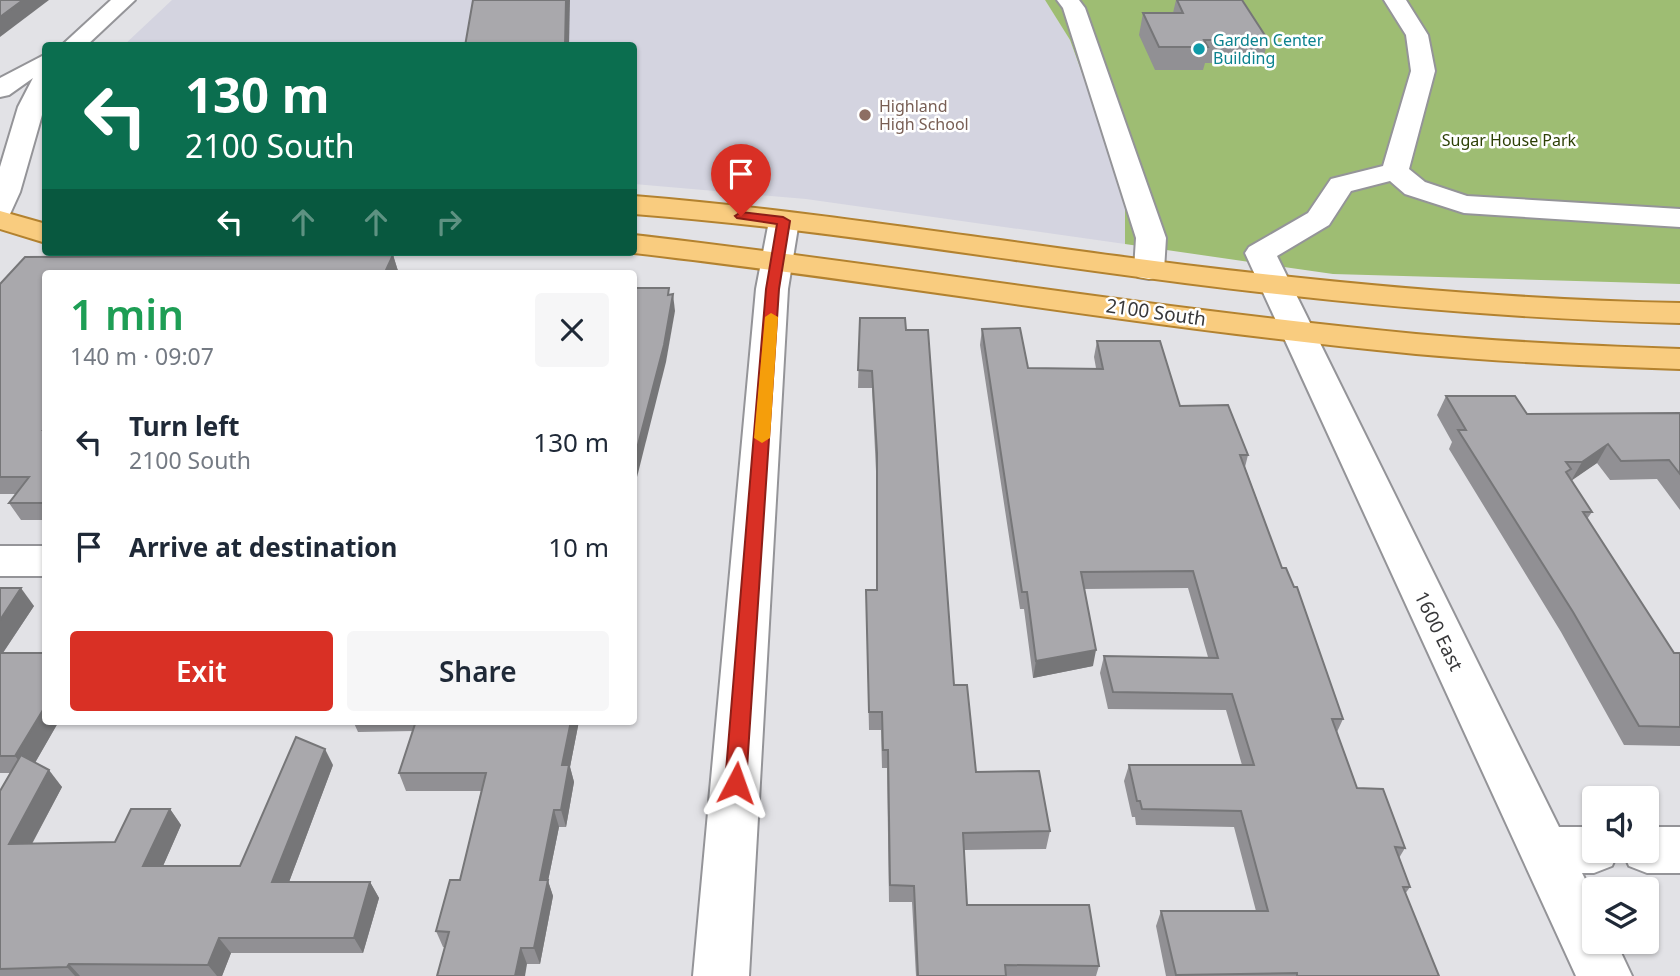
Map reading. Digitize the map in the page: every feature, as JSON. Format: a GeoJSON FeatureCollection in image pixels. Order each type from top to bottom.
{"type":"FeatureCollection","features":[{"type":"Feature","properties":{"kind":"main road"},"geometry":{"type":"LineString","coordinates":[[0,218],[42,205]]}},
{"type":"Feature","properties":{"kind":"main road","name":"2100 South"},"geometry":{"type":"LineString","coordinates":[[637,206],[780,241],[1296,331],[1531,354],[1680,359]]}},
{"type":"Feature","properties":{"kind":"main road"},"geometry":{"type":"LineString","coordinates":[[0,218],[42,233]]}},
{"type":"Feature","properties":{"kind":"main road","name":"2100 South"},"geometry":{"type":"LineString","coordinates":[[637,244],[780,241],[1149,270],[1428,302],[1680,313]]}},
{"type":"Feature","properties":{"kind":"street"},"geometry":{"type":"LineString","coordinates":[[77,42],[124,0]]}},
{"type":"Feature","properties":{"kind":"street"},"geometry":{"type":"LineString","coordinates":[[1068,0],[1074,8],[1152,238],[1149,270]]}},
{"type":"Feature","properties":{"kind":"street"},"geometry":{"type":"LineString","coordinates":[[1395,0],[1417,35],[1423,72],[1395,171],[1415,188],[1464,204],[1680,218]]}},
{"type":"Feature","properties":{"kind":"street"},"geometry":{"type":"LineString","coordinates":[[0,90],[13,79],[42,63]]}},
{"type":"Feature","properties":{"kind":"street"},"geometry":{"type":"LineString","coordinates":[[0,208],[12,182],[31,102],[42,83]]}},
{"type":"Feature","properties":{"kind":"street","name":"1600 East"},"geometry":{"type":"LineString","coordinates":[[1395,171],[1340,185],[1319,219],[1260,253],[1604,976]]}},
{"type":"Feature","properties":{"kind":"street"},"geometry":{"type":"LineString","coordinates":[[721,976],[780,241]]}},
{"type":"Feature","properties":{"kind":"street"},"geometry":{"type":"LineString","coordinates":[[0,561],[42,561]]}},
{"type":"Feature","properties":{"kind":"street"},"geometry":{"type":"LineString","coordinates":[[1544,850],[1582,850]]}},
{"type":"Feature","properties":{"kind":"street"},"geometry":{"type":"LineString","coordinates":[[1659,850],[1680,850]]}},
{"type":"Feature","properties":{"kind":"shaded area","name":"Highland High School"},"geometry":{"type":"Polygon","coordinates":[[[172,0],[1045,0],[1070,40],[1125,191],[1125,244],[806,199],[637,184],[637,42],[127,42],[172,0]]]}},
{"type":"Feature","properties":{"kind":"green space","name":"Sugar House Park"},"geometry":{"type":"Polygon","coordinates":[[[1045,0],[1680,0],[1680,284],[1333,274],[1125,244],[1125,191],[1070,40],[1045,0]]]}},
{"type":"Feature","properties":{"kind":"building"},"geometry":{"type":"Polygon","coordinates":[[[0,0],[23,0],[0,17],[0,0]]]}},
{"type":"Feature","properties":{"kind":"building"},"geometry":{"type":"Polygon","coordinates":[[[473,0],[566,0],[565,42],[466,42],[473,0]]]}},
{"type":"Feature","properties":{"kind":"building"},"geometry":{"type":"Polygon","coordinates":[[[1177,0],[1242,0],[1268,40],[1204,40],[1208,47],[1159,47],[1143,13],[1183,13],[1177,0]]]}},
{"type":"Feature","properties":{"kind":"building"},"geometry":{"type":"Polygon","coordinates":[[[393,256],[386,270],[42,270],[42,503],[9,503],[29,477],[0,477],[0,284],[25,257],[393,256]]]}},
{"type":"Feature","properties":{"kind":"building"},"geometry":{"type":"Polygon","coordinates":[[[637,288],[669,288],[668,295],[673,294],[664,345],[637,448],[637,288]]]}},
{"type":"Feature","properties":{"kind":"building"},"geometry":{"type":"Polygon","coordinates":[[[860,318],[905,318],[906,330],[928,330],[954,685],[967,685],[976,772],[1039,771],[1050,831],[963,833],[967,905],[1089,905],[1099,966],[1005,965],[1006,976],[918,976],[914,886],[890,885],[888,750],[883,750],[882,712],[869,712],[866,590],[877,590],[877,453],[872,371],[858,370],[860,318]]]}},
{"type":"Feature","properties":{"kind":"building"},"geometry":{"type":"Polygon","coordinates":[[[1020,328],[1028,368],[1103,369],[1097,341],[1160,341],[1180,406],[1228,405],[1248,455],[1240,455],[1282,568],[1286,568],[1294,587],[1297,587],[1343,719],[1332,719],[1357,788],[1383,789],[1405,848],[1395,847],[1410,887],[1403,887],[1439,976],[1297,976],[1297,973],[1176,975],[1161,911],[1268,911],[1241,811],[1142,809],[1140,801],[1137,801],[1129,765],[1254,765],[1232,694],[1113,692],[1104,656],[1218,658],[1193,571],[1081,572],[1096,650],[1036,661],[1027,592],[1022,592],[982,329],[1020,328]]]}},
{"type":"Feature","properties":{"kind":"building"},"geometry":{"type":"Polygon","coordinates":[[[1446,396],[1515,396],[1527,414],[1680,413],[1680,474],[1669,460],[1621,461],[1608,444],[1582,462],[1566,462],[1571,469],[1566,472],[1592,512],[1583,512],[1674,653],[1680,653],[1680,727],[1639,726],[1573,612],[1458,430],[1466,430],[1446,396]]]}},
{"type":"Feature","properties":{"kind":"building"},"geometry":{"type":"Polygon","coordinates":[[[0,588],[21,588],[0,620],[0,588]]]}},
{"type":"Feature","properties":{"kind":"building"},"geometry":{"type":"Polygon","coordinates":[[[0,653],[42,653],[42,712],[15,756],[0,756],[0,653]]]}},
{"type":"Feature","properties":{"kind":"building"},"geometry":{"type":"Polygon","coordinates":[[[415,725],[570,725],[562,765],[569,765],[561,810],[554,810],[540,880],[548,880],[534,948],[521,948],[515,976],[437,976],[449,932],[436,931],[450,880],[460,880],[486,773],[399,773],[415,725]]]}},
{"type":"Feature","properties":{"kind":"building"},"geometry":{"type":"Polygon","coordinates":[[[296,737],[325,749],[272,882],[370,882],[354,938],[219,938],[208,965],[69,964],[67,967],[0,969],[0,791],[21,755],[49,770],[9,844],[115,842],[131,809],[170,809],[143,866],[240,866],[296,737]]]}},
{"type":"Feature","properties":{"kind":"slow traffic"},"geometry":{"type":"LineString","coordinates":[[762,438],[771,317]]}},
{"type":"Feature","properties":{"kind":"place","name":"Garden Center Building"},"geometry":{"type":"Point","coordinates":[1199,49]}},
{"type":"Feature","properties":{"kind":"place","name":"Highland High School"},"geometry":{"type":"Point","coordinates":[865,115]}},
{"type":"Feature","properties":{"kind":"route"},"geometry":{"type":"LineString","coordinates":[[736,783],[772,289],[783,221],[741,216]]}}]}
